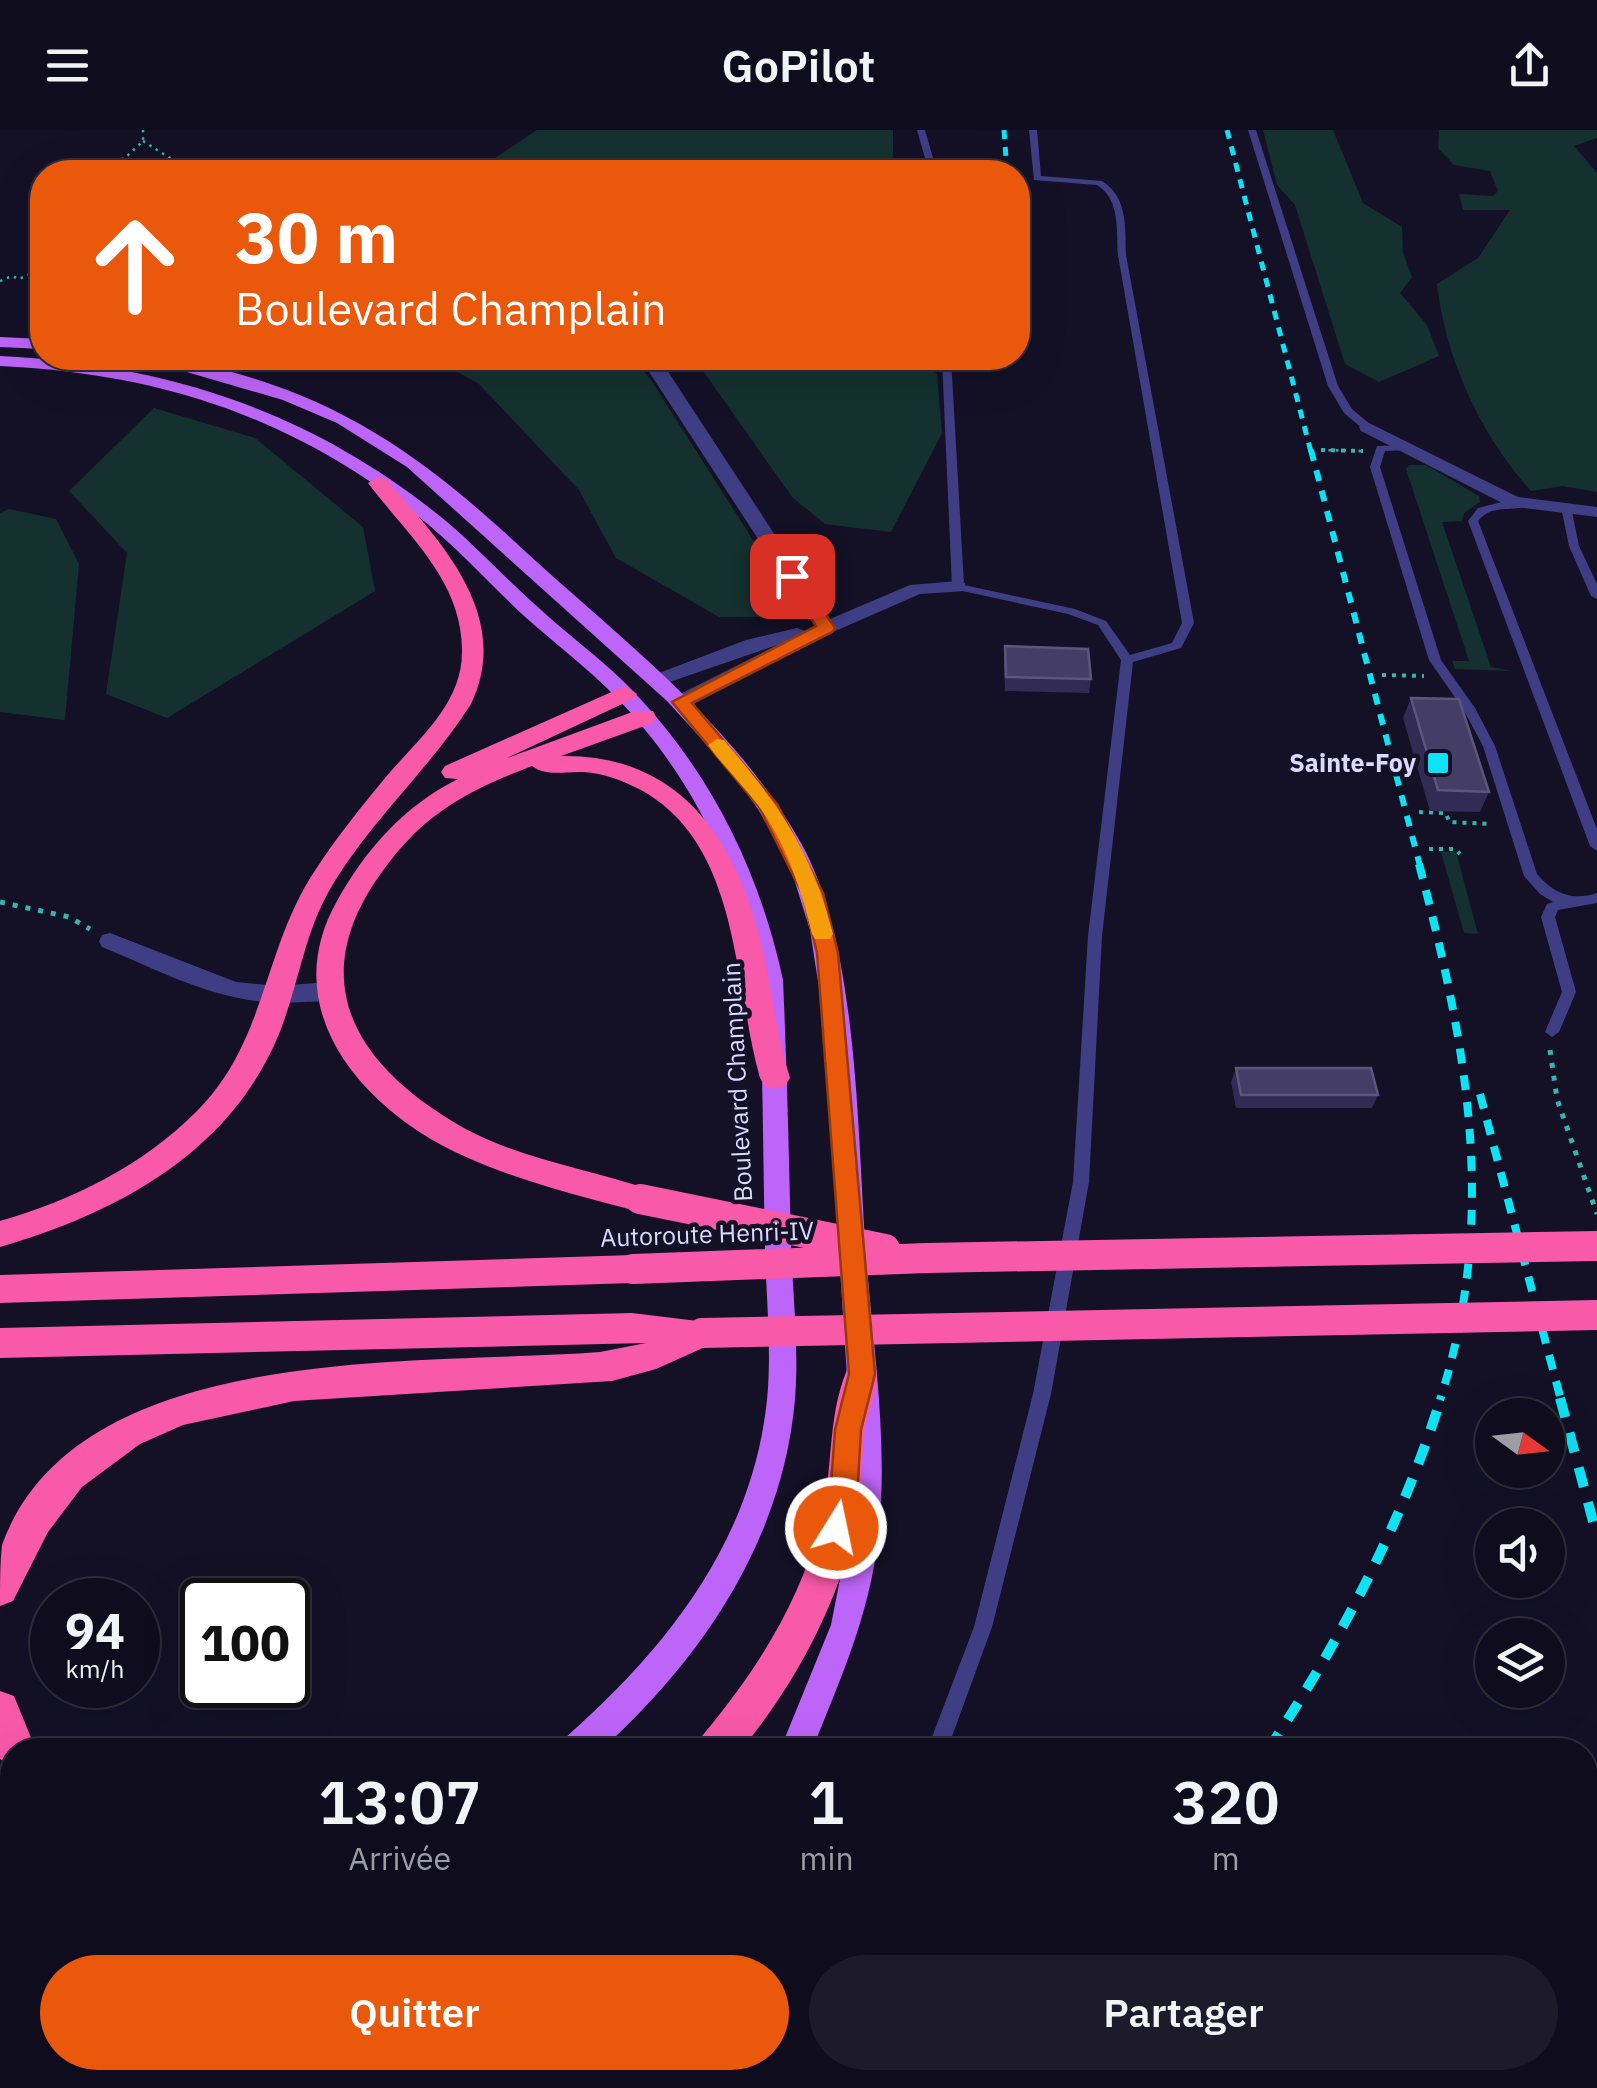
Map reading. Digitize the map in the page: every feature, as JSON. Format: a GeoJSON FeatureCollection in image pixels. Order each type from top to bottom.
{"type":"FeatureCollection","features":[{"type":"Feature","properties":{"kind":"highway"},"geometry":{"type":"LineString","coordinates":[[0,1234],[82,1205],[134,1178],[184,1142],[226,1098],[245,1071],[323,878],[399,778],[438,736],[462,696],[474,653],[471,626],[444,560],[379,484]]}},
{"type":"Feature","properties":{"kind":"highway"},"geometry":{"type":"LineString","coordinates":[[343,852],[372,824],[424,787],[624,694]]}},
{"type":"Feature","properties":{"kind":"highway"},"geometry":{"type":"LineString","coordinates":[[644,718],[462,788],[411,822],[367,874],[337,928],[329,956],[330,1013],[350,1046],[388,1093],[450,1135],[508,1162],[640,1199],[927,1258]]}},
{"type":"Feature","properties":{"kind":"highway"},"geometry":{"type":"LineString","coordinates":[[505,770],[548,763],[599,764],[645,779],[663,790],[689,816],[704,836],[733,893],[748,944],[762,1040],[775,1078]]}},
{"type":"Feature","properties":{"kind":"highway","name":"Autoroute Henri-IV"},"geometry":{"type":"LineString","coordinates":[[0,1289],[927,1258],[1597,1246]]}},
{"type":"Feature","properties":{"kind":"highway"},"geometry":{"type":"LineString","coordinates":[[0,1343],[632,1327],[702,1333],[1597,1315]]}},
{"type":"Feature","properties":{"kind":"highway"},"geometry":{"type":"LineString","coordinates":[[0,1588],[28,1530],[83,1462],[153,1419],[192,1405],[330,1384],[626,1364],[702,1333]]}},
{"type":"Feature","properties":{"kind":"highway"},"geometry":{"type":"LineString","coordinates":[[726,1738],[798,1630],[828,1558],[843,1498],[848,1430],[862,1374]]}},
{"type":"Feature","properties":{"kind":"highway"},"geometry":{"type":"LineString","coordinates":[[0,1710],[11,1738]]}},
{"type":"Feature","properties":{"kind":"main road"},"geometry":{"type":"LineString","coordinates":[[0,342],[30,343]]}},
{"type":"Feature","properties":{"kind":"main road","name":"Boulevard Champlain"},"geometry":{"type":"LineString","coordinates":[[0,361],[30,364]]}},
{"type":"Feature","properties":{"kind":"main road","name":"Boulevard Champlain"},"geometry":{"type":"LineString","coordinates":[[100,370],[223,398],[332,449],[454,538],[624,694],[697,785],[742,868],[762,928],[771,980],[781,1400],[767,1473],[749,1531],[719,1589],[630,1704],[592,1738]]}},
{"type":"Feature","properties":{"kind":"main road"},"geometry":{"type":"LineString","coordinates":[[195,370],[298,399],[369,434],[423,470],[681,702],[767,804],[812,893],[827,953],[836,1020],[868,1454],[863,1538],[846,1625],[801,1738]]}},
{"type":"Feature","properties":{"kind":"main road"},"geometry":{"type":"LineString","coordinates":[[624,694],[658,680]]}},
{"type":"Feature","properties":{"kind":"main road"},"geometry":{"type":"LineString","coordinates":[[644,718],[681,702]]}},
{"type":"Feature","properties":{"kind":"street"},"geometry":{"type":"LineString","coordinates":[[660,370],[826,628]]}},
{"type":"Feature","properties":{"kind":"street"},"geometry":{"type":"LineString","coordinates":[[1367,427],[1500,497],[1528,505],[1597,512]]}},
{"type":"Feature","properties":{"kind":"street"},"geometry":{"type":"LineString","coordinates":[[681,702],[826,628],[917,589],[958,587]]}},
{"type":"Feature","properties":{"kind":"street"},"geometry":{"type":"LineString","coordinates":[[658,680],[753,644],[826,628]]}},
{"type":"Feature","properties":{"kind":"street"},"geometry":{"type":"LineString","coordinates":[[110,941],[233,991],[328,992]]}},
{"type":"Feature","properties":{"kind":"lane"},"geometry":{"type":"LineString","coordinates":[[921,130],[930,160]]}},
{"type":"Feature","properties":{"kind":"lane"},"geometry":{"type":"LineString","coordinates":[[1033,130],[1037,178],[1099,183],[1109,187],[1116,197],[1122,255],[1188,623],[1177,645],[1127,660]]}},
{"type":"Feature","properties":{"kind":"lane"},"geometry":{"type":"LineString","coordinates":[[1252,130],[1332,386],[1348,411],[1367,427]]}},
{"type":"Feature","properties":{"kind":"lane"},"geometry":{"type":"LineString","coordinates":[[941,1738],[982,1627],[1033,1430],[1081,1182],[1095,936],[1127,660],[1102,623],[1071,611],[958,587],[947,370]]}},
{"type":"Feature","properties":{"kind":"lane"},"geometry":{"type":"LineString","coordinates":[[1414,450],[1392,446],[1377,452],[1374,467],[1436,660],[1483,734],[1531,876],[1546,893],[1569,902]]}},
{"type":"Feature","properties":{"kind":"lane"},"geometry":{"type":"LineString","coordinates":[[1528,505],[1486,508],[1477,512],[1473,521],[1597,846]]}},
{"type":"Feature","properties":{"kind":"lane"},"geometry":{"type":"LineString","coordinates":[[1566,507],[1574,546],[1597,596]]}},
{"type":"Feature","properties":{"kind":"lane"},"geometry":{"type":"LineString","coordinates":[[1552,1032],[1569,992],[1548,911],[1569,902],[1597,898]]}},
{"type":"Feature","properties":{"kind":"path"},"geometry":{"type":"LineString","coordinates":[[143,130],[146,147],[178,160]]}},
{"type":"Feature","properties":{"kind":"path"},"geometry":{"type":"LineString","coordinates":[[117,160],[143,141]]}},
{"type":"Feature","properties":{"kind":"path"},"geometry":{"type":"LineString","coordinates":[[0,285],[12,276],[19,279],[30,275]]}},
{"type":"Feature","properties":{"kind":"path"},"geometry":{"type":"LineString","coordinates":[[1321,450],[1377,452]]}},
{"type":"Feature","properties":{"kind":"path"},"geometry":{"type":"LineString","coordinates":[[1382,675],[1445,677]]}},
{"type":"Feature","properties":{"kind":"path"},"geometry":{"type":"LineString","coordinates":[[1419,812],[1446,813],[1449,822],[1514,824]]}},
{"type":"Feature","properties":{"kind":"path"},"geometry":{"type":"LineString","coordinates":[[1429,849],[1455,850],[1460,854]]}},
{"type":"Feature","properties":{"kind":"path"},"geometry":{"type":"LineString","coordinates":[[0,902],[69,917],[110,941]]}},
{"type":"Feature","properties":{"kind":"path"},"geometry":{"type":"LineString","coordinates":[[1552,1032],[1551,1066],[1557,1099],[1597,1214]]}},
{"type":"Feature","properties":{"kind":"green space"},"geometry":{"type":"Polygon","coordinates":[[[537,130],[893,130],[893,160],[492,160],[537,130]]]}},
{"type":"Feature","properties":{"kind":"green space"},"geometry":{"type":"Polygon","coordinates":[[[1263,130],[1333,130],[1363,203],[1402,227],[1403,253],[1412,277],[1400,293],[1427,325],[1439,356],[1379,382],[1345,364],[1295,205],[1277,185],[1263,130]]]}},
{"type":"Feature","properties":{"kind":"green space"},"geometry":{"type":"Polygon","coordinates":[[[1439,130],[1597,130],[1597,138],[1574,146],[1597,173],[1597,492],[1562,486],[1531,491],[1496,445],[1468,395],[1448,340],[1437,284],[1478,258],[1510,210],[1463,210],[1459,194],[1493,196],[1498,191],[1490,171],[1454,165],[1438,148],[1439,130]]]}},
{"type":"Feature","properties":{"kind":"green space"},"geometry":{"type":"Polygon","coordinates":[[[454,370],[642,370],[786,592],[768,617],[719,617],[616,558],[579,490],[479,384],[454,370]]]}},
{"type":"Feature","properties":{"kind":"green space"},"geometry":{"type":"Polygon","coordinates":[[[702,370],[937,373],[942,433],[891,532],[825,524],[792,497],[702,370]]]}},
{"type":"Feature","properties":{"kind":"green space"},"geometry":{"type":"Polygon","coordinates":[[[154,408],[255,438],[363,527],[375,591],[167,718],[106,694],[127,553],[69,491],[154,408]]]}},
{"type":"Feature","properties":{"kind":"green space"},"geometry":{"type":"Polygon","coordinates":[[[1409,465],[1426,465],[1479,496],[1480,502],[1464,513],[1462,521],[1442,522],[1491,667],[1512,671],[1455,669],[1452,661],[1469,661],[1406,469],[1409,465]]]}},
{"type":"Feature","properties":{"kind":"green space"},"geometry":{"type":"Polygon","coordinates":[[[9,509],[56,519],[79,564],[65,720],[0,712],[0,513],[9,509]]]}},
{"type":"Feature","properties":{"kind":"green space"},"geometry":{"type":"Polygon","coordinates":[[[1441,852],[1456,852],[1478,934],[1464,933],[1441,852]]]}},
{"type":"Feature","properties":{"kind":"building"},"geometry":{"type":"Polygon","coordinates":[[[1005,646],[1088,649],[1091,679],[1006,677],[1005,646]]]}},
{"type":"Feature","properties":{"kind":"building"},"geometry":{"type":"Polygon","coordinates":[[[1411,698],[1459,699],[1489,792],[1438,790],[1411,698]]]}},
{"type":"Feature","properties":{"kind":"building"},"geometry":{"type":"Polygon","coordinates":[[[1236,1068],[1371,1068],[1378,1095],[1241,1095],[1236,1068]]]}},
{"type":"Feature","properties":{"kind":"railway"},"geometry":{"type":"LineString","coordinates":[[1004,130],[1006,160]]}},
{"type":"Feature","properties":{"kind":"railway"},"geometry":{"type":"LineString","coordinates":[[1227,130],[1311,452]]}},
{"type":"Feature","properties":{"kind":"railway"},"geometry":{"type":"LineString","coordinates":[[1311,450],[1420,866]]}},
{"type":"Feature","properties":{"kind":"railway"},"geometry":{"type":"LineString","coordinates":[[1419,864],[1451,999],[1470,1131],[1468,1264],[1458,1331],[1440,1400]]}},
{"type":"Feature","properties":{"kind":"railway"},"geometry":{"type":"LineString","coordinates":[[1480,1094],[1560,1398]]}},
{"type":"Feature","properties":{"kind":"railway"},"geometry":{"type":"LineString","coordinates":[[1275,1738],[1367,1580],[1407,1491],[1441,1398]]}},
{"type":"Feature","properties":{"kind":"railway"},"geometry":{"type":"LineString","coordinates":[[1565,1417],[1597,1536]]}},
{"type":"Feature","properties":{"kind":"slow traffic"},"geometry":{"type":"LineString","coordinates":[[717,745],[767,804],[793,848],[812,893],[823,934]]}},
{"type":"Feature","properties":{"kind":"place","name":"Sainte-Foy"},"geometry":{"type":"Point","coordinates":[1438,763]}},
{"type":"Feature","properties":{"kind":"route"},"geometry":{"type":"LineString","coordinates":[[792,576],[826,628],[681,702],[767,804],[793,848],[812,893],[827,953],[836,1020],[862,1374],[848,1430],[843,1498],[836,1528]]}}]}
